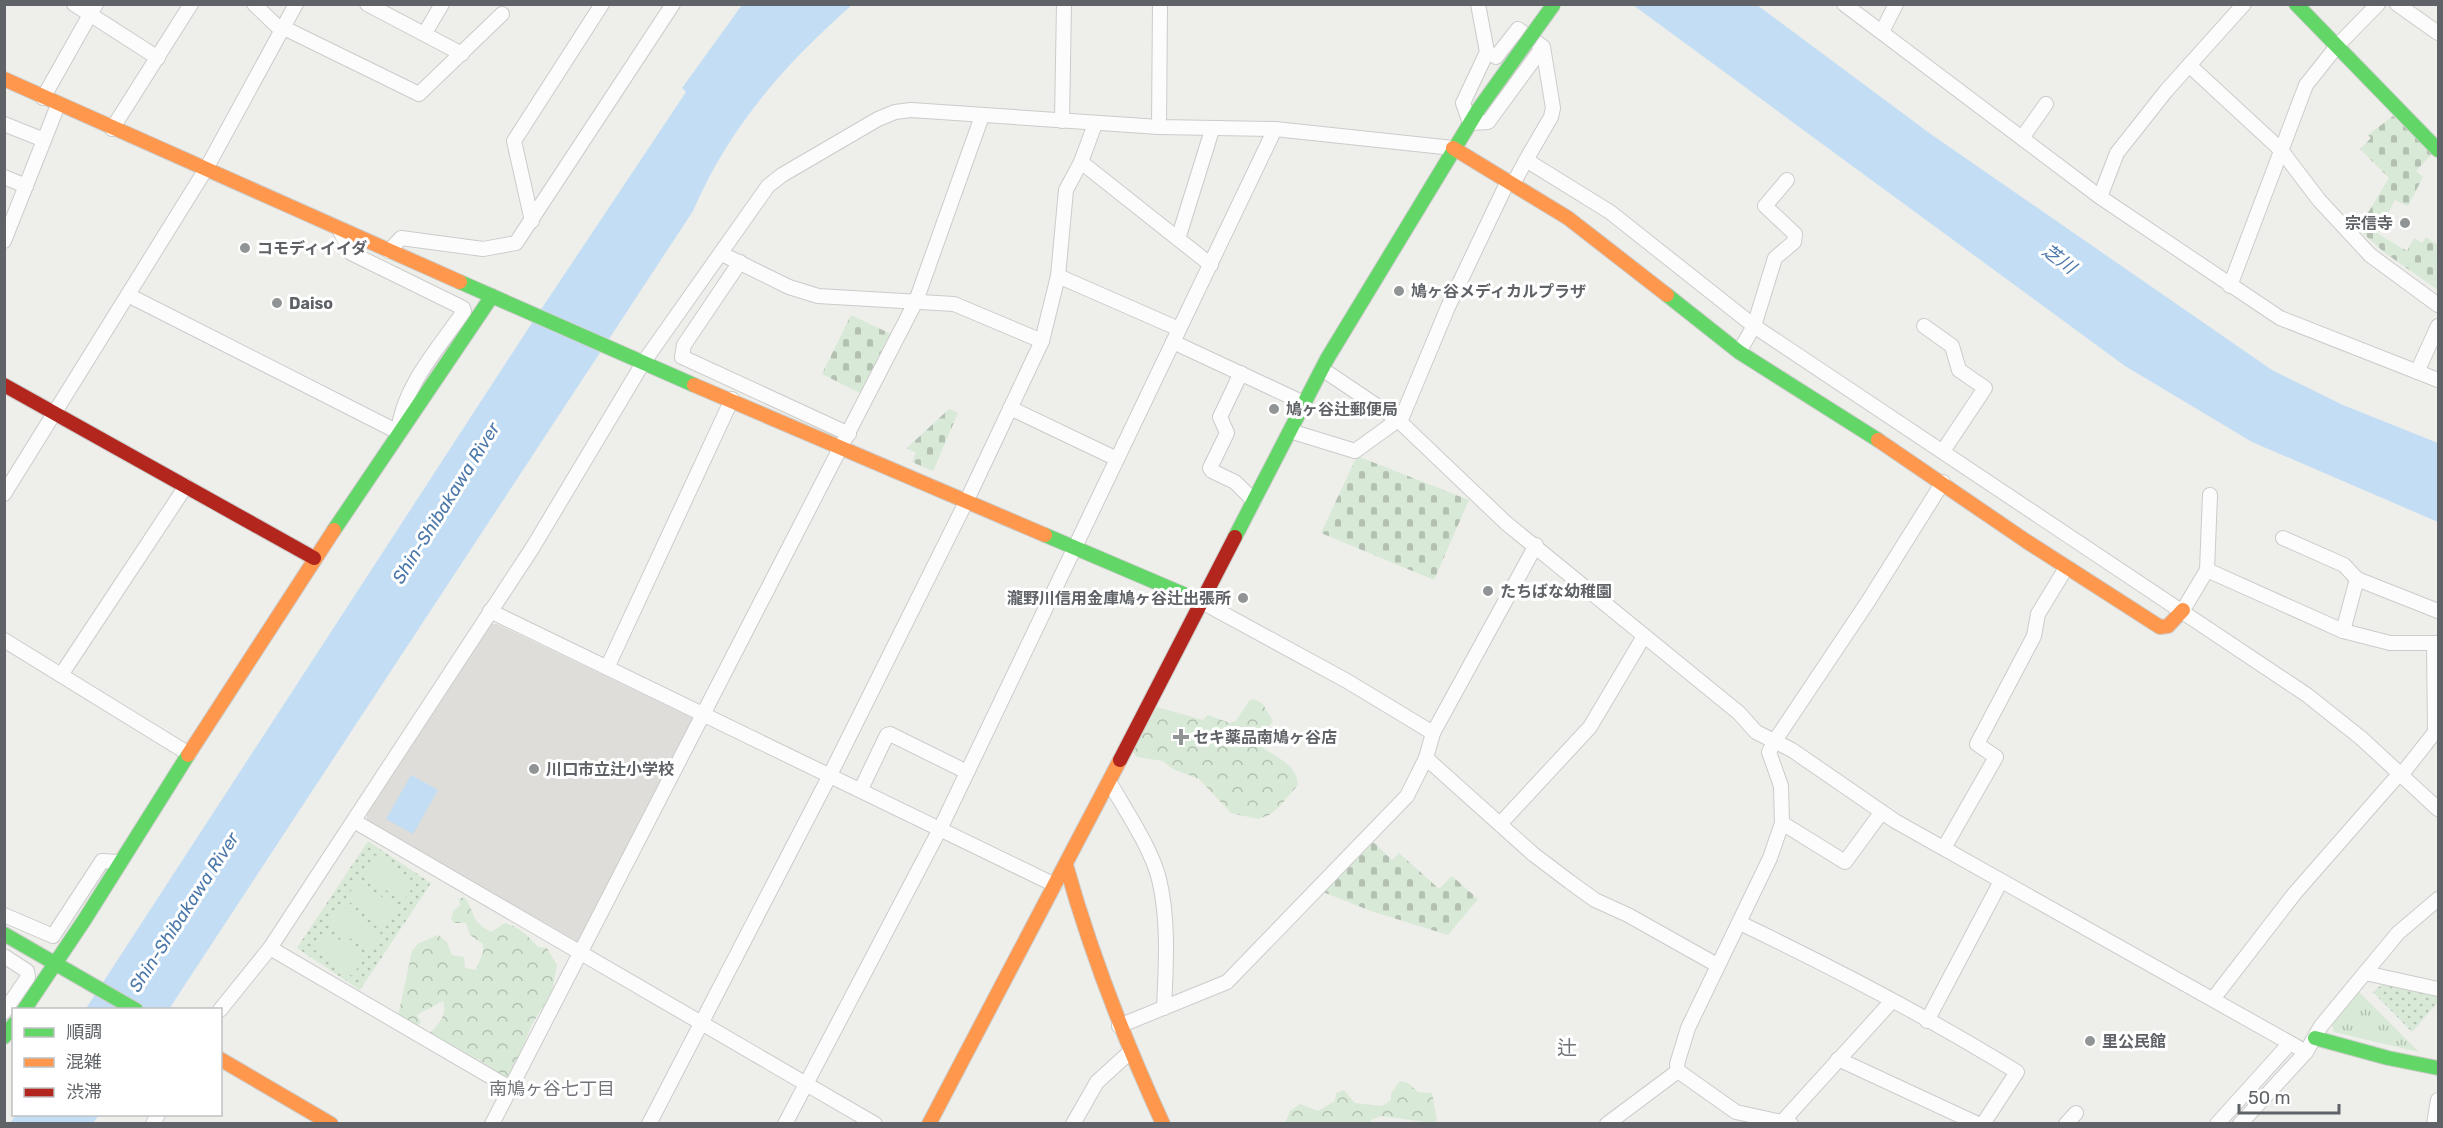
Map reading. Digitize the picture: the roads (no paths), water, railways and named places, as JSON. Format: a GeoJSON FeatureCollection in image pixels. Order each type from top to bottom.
{"type":"FeatureCollection","features":[{"type":"Feature","properties":{"kind":"street"},"geometry":{"type":"LineString","coordinates":[[74,4],[93,10],[158,58]]}},
{"type":"Feature","properties":{"kind":"street"},"geometry":{"type":"LineString","coordinates":[[112,129],[191,4]]}},
{"type":"Feature","properties":{"kind":"street"},"geometry":{"type":"LineString","coordinates":[[254,4],[282,28],[419,94],[502,14]]}},
{"type":"Feature","properties":{"kind":"street"},"geometry":{"type":"LineString","coordinates":[[4,494],[206,169],[296,4]]}},
{"type":"Feature","properties":{"kind":"street"},"geometry":{"type":"LineString","coordinates":[[368,4],[462,54]]}},
{"type":"Feature","properties":{"kind":"street"},"geometry":{"type":"LineString","coordinates":[[425,33],[442,4]]}},
{"type":"Feature","properties":{"kind":"street"},"geometry":{"type":"LineString","coordinates":[[532,221],[514,141],[602,4]]}},
{"type":"Feature","properties":{"kind":"street"},"geometry":{"type":"LineString","coordinates":[[389,251],[401,238],[463,247],[503,248],[516,243],[673,4]]}},
{"type":"Feature","properties":{"kind":"street"},"geometry":{"type":"LineString","coordinates":[[1062,121],[1064,4]]}},
{"type":"Feature","properties":{"kind":"street"},"geometry":{"type":"LineString","coordinates":[[1159,127],[1160,4]]}},
{"type":"Feature","properties":{"kind":"street"},"geometry":{"type":"LineString","coordinates":[[1470,123],[1463,103],[1487,52],[1478,4]]}},
{"type":"Feature","properties":{"kind":"street"},"geometry":{"type":"LineString","coordinates":[[929,1124],[1066,865],[1322,369],[1453,148],[1554,4]]}},
{"type":"Feature","properties":{"kind":"street"},"geometry":{"type":"LineString","coordinates":[[1844,4],[2100,197],[2280,318],[2439,380]]}},
{"type":"Feature","properties":{"kind":"street"},"geometry":{"type":"LineString","coordinates":[[1882,32],[1896,4]]}},
{"type":"Feature","properties":{"kind":"street"},"geometry":{"type":"LineString","coordinates":[[2100,197],[2117,153],[2189,65],[2244,4]]}},
{"type":"Feature","properties":{"kind":"street"},"geometry":{"type":"LineString","coordinates":[[2296,4],[2439,150]]}},
{"type":"Feature","properties":{"kind":"street"},"geometry":{"type":"LineString","coordinates":[[2230,286],[2306,85],[2337,46],[2378,4]]}},
{"type":"Feature","properties":{"kind":"street"},"geometry":{"type":"LineString","coordinates":[[2397,4],[2439,33]]}},
{"type":"Feature","properties":{"kind":"street"},"geometry":{"type":"LineString","coordinates":[[43,98],[93,10]]}},
{"type":"Feature","properties":{"kind":"street"},"geometry":{"type":"LineString","coordinates":[[1290,431],[1355,451],[1399,421],[1453,297],[1510,182],[1551,117],[1553,108],[1544,47],[1518,29],[1496,57],[1487,52]]}},
{"type":"Feature","properties":{"kind":"street"},"geometry":{"type":"LineString","coordinates":[[1470,123],[1488,122],[1544,47]]}},
{"type":"Feature","properties":{"kind":"street"},"geometry":{"type":"LineString","coordinates":[[2189,65],[2281,150],[2319,200],[2370,255],[2439,305]]}},
{"type":"Feature","properties":{"kind":"street"},"geometry":{"type":"LineString","coordinates":[[4,79],[112,129],[640,361],[1202,602],[1347,681],[1433,733]]}},
{"type":"Feature","properties":{"kind":"street"},"geometry":{"type":"LineString","coordinates":[[2022,138],[2046,104]]}},
{"type":"Feature","properties":{"kind":"street"},"geometry":{"type":"LineString","coordinates":[[4,241],[58,105]]}},
{"type":"Feature","properties":{"kind":"street"},"geometry":{"type":"LineString","coordinates":[[222,1008],[270,948],[539,538],[640,361],[722,254],[768,186],[782,175],[878,119],[895,112],[911,110],[1212,130],[1275,129],[1453,148],[1568,218],[1739,352],[1943,482],[2066,568],[2160,627],[2168,626],[2183,610],[2207,570],[2210,495]]}},
{"type":"Feature","properties":{"kind":"street"},"geometry":{"type":"LineString","coordinates":[[492,1124],[580,950],[705,715],[916,301],[982,116]]}},
{"type":"Feature","properties":{"kind":"street"},"geometry":{"type":"LineString","coordinates":[[4,124],[44,140]]}},
{"type":"Feature","properties":{"kind":"street"},"geometry":{"type":"LineString","coordinates":[[649,1124],[830,775],[967,500],[1042,341],[1058,276],[1066,190],[1081,162],[1095,124]]}},
{"type":"Feature","properties":{"kind":"street"},"geometry":{"type":"LineString","coordinates":[[785,1124],[940,829],[1275,129]]}},
{"type":"Feature","properties":{"kind":"street"},"geometry":{"type":"LineString","coordinates":[[1178,238],[1212,130]]}},
{"type":"Feature","properties":{"kind":"street"},"geometry":{"type":"LineString","coordinates":[[1526,160],[1610,212],[1754,326],[2183,610],[2307,695],[2401,773],[2439,809]]}},
{"type":"Feature","properties":{"kind":"street"},"geometry":{"type":"LineString","coordinates":[[1081,162],[1211,265]]}},
{"type":"Feature","properties":{"kind":"street"},"geometry":{"type":"LineString","coordinates":[[4,177],[26,186]]}},
{"type":"Feature","properties":{"kind":"street"},"geometry":{"type":"LineString","coordinates":[[1739,352],[1754,326],[1775,258],[1794,242],[1795,234],[1765,206],[1787,180]]}},
{"type":"Feature","properties":{"kind":"street"},"geometry":{"type":"LineString","coordinates":[[339,229],[351,253],[463,308],[464,311],[411,389],[401,410],[398,432]]}},
{"type":"Feature","properties":{"kind":"street"},"geometry":{"type":"LineString","coordinates":[[722,254],[789,287],[818,296],[954,304],[1042,341]]}},
{"type":"Feature","properties":{"kind":"street"},"geometry":{"type":"LineString","coordinates":[[740,262],[684,345],[682,357],[849,434]]}},
{"type":"Feature","properties":{"kind":"street"},"geometry":{"type":"LineString","coordinates":[[1058,276],[1176,335],[1241,373],[1304,403]]}},
{"type":"Feature","properties":{"kind":"street"},"geometry":{"type":"LineString","coordinates":[[128,296],[398,432]]}},
{"type":"Feature","properties":{"kind":"street"},"geometry":{"type":"LineString","coordinates":[[26,1008],[62,967],[119,862],[314,558],[398,432],[498,299]]}},
{"type":"Feature","properties":{"kind":"street"},"geometry":{"type":"LineString","coordinates":[[1920,467],[1940,450],[1985,388],[1959,370],[1952,346],[1924,326]]}},
{"type":"Feature","properties":{"kind":"street"},"geometry":{"type":"LineString","coordinates":[[2417,372],[2439,326]]}},
{"type":"Feature","properties":{"kind":"street"},"geometry":{"type":"LineString","coordinates":[[1322,369],[1399,421],[1506,523],[1536,545],[1739,713],[1756,732],[1792,750],[1881,813],[2306,1052]]}},
{"type":"Feature","properties":{"kind":"street"},"geometry":{"type":"LineString","coordinates":[[1241,373],[1220,417],[1227,433],[1210,468],[1235,482],[1254,501]]}},
{"type":"Feature","properties":{"kind":"street"},"geometry":{"type":"LineString","coordinates":[[4,385],[314,558]]}},
{"type":"Feature","properties":{"kind":"street"},"geometry":{"type":"LineString","coordinates":[[607,668],[732,399]]}},
{"type":"Feature","properties":{"kind":"street"},"geometry":{"type":"LineString","coordinates":[[1010,408],[1117,459]]}},
{"type":"Feature","properties":{"kind":"street"},"geometry":{"type":"LineString","coordinates":[[1892,1001],[1838,1059],[1787,1123],[1733,1118],[1678,1071],[1677,1064],[1688,1028],[1770,858],[1782,823],[1780,786],[1769,752],[1943,482]]}},
{"type":"Feature","properties":{"kind":"street"},"geometry":{"type":"LineString","coordinates":[[61,675],[186,486]]}},
{"type":"Feature","properties":{"kind":"street"},"geometry":{"type":"LineString","coordinates":[[2283,538],[2344,565],[2357,579],[2439,611]]}},
{"type":"Feature","properties":{"kind":"street"},"geometry":{"type":"LineString","coordinates":[[1119,1026],[1227,982],[1407,796],[1426,758],[1433,733],[1536,545]]}},
{"type":"Feature","properties":{"kind":"street"},"geometry":{"type":"LineString","coordinates":[[1944,848],[1996,757],[1977,744],[2034,636],[2038,614],[2066,568]]}},
{"type":"Feature","properties":{"kind":"street"},"geometry":{"type":"LineString","coordinates":[[2207,570],[2343,631],[2391,643],[2436,643],[2435,732],[2295,893],[2213,999]]}},
{"type":"Feature","properties":{"kind":"street"},"geometry":{"type":"LineString","coordinates":[[2343,631],[2357,579]]}},
{"type":"Feature","properties":{"kind":"street"},"geometry":{"type":"LineString","coordinates":[[490,611],[1055,885]]}},
{"type":"Feature","properties":{"kind":"street"},"geometry":{"type":"LineString","coordinates":[[1500,824],[1590,727],[1644,636]]}},
{"type":"Feature","properties":{"kind":"street"},"geometry":{"type":"LineString","coordinates":[[4,640],[189,753]]}},
{"type":"Feature","properties":{"kind":"street"},"geometry":{"type":"LineString","coordinates":[[861,789],[887,735],[890,734],[967,772]]}},
{"type":"Feature","properties":{"kind":"street"},"geometry":{"type":"LineString","coordinates":[[1426,758],[1533,854],[1595,900],[1628,915],[1717,965]]}},
{"type":"Feature","properties":{"kind":"street"},"geometry":{"type":"LineString","coordinates":[[1109,781],[1152,861],[1159,879],[1166,950],[1164,1008]]}},
{"type":"Feature","properties":{"kind":"street"},"geometry":{"type":"LineString","coordinates":[[1782,823],[1845,862],[1881,813]]}},
{"type":"Feature","properties":{"kind":"street"},"geometry":{"type":"LineString","coordinates":[[354,820],[875,1124]]}},
{"type":"Feature","properties":{"kind":"street"},"geometry":{"type":"LineString","coordinates":[[4,915],[52,936],[102,861],[119,862]]}},
{"type":"Feature","properties":{"kind":"street"},"geometry":{"type":"LineString","coordinates":[[1066,865],[1087,939],[1119,1026],[1163,1124]]}},
{"type":"Feature","properties":{"kind":"street"},"geometry":{"type":"LineString","coordinates":[[1927,1021],[2001,881]]}},
{"type":"Feature","properties":{"kind":"street"},"geometry":{"type":"LineString","coordinates":[[2240,1124],[2306,1052],[2398,933],[2439,899]]}},
{"type":"Feature","properties":{"kind":"street"},"geometry":{"type":"LineString","coordinates":[[1740,923],[1817,960],[2017,1072],[1983,1124]]}},
{"type":"Feature","properties":{"kind":"street"},"geometry":{"type":"LineString","coordinates":[[4,934],[133,1008]]}},
{"type":"Feature","properties":{"kind":"street"},"geometry":{"type":"LineString","coordinates":[[270,948],[510,1088]]}},
{"type":"Feature","properties":{"kind":"street"},"geometry":{"type":"LineString","coordinates":[[4,956],[27,971],[27,976],[4,1012]]}},
{"type":"Feature","properties":{"kind":"street"},"geometry":{"type":"LineString","coordinates":[[2365,973],[2439,989]]}},
{"type":"Feature","properties":{"kind":"street"},"geometry":{"type":"LineString","coordinates":[[2315,1038],[2388,1058],[2439,1068]]}},
{"type":"Feature","properties":{"kind":"street"},"geometry":{"type":"LineString","coordinates":[[2217,1124],[2290,1043]]}},
{"type":"Feature","properties":{"kind":"street"},"geometry":{"type":"LineString","coordinates":[[1073,1124],[1097,1082],[1130,1052]]}},
{"type":"Feature","properties":{"kind":"street"},"geometry":{"type":"LineString","coordinates":[[1838,1059],[1978,1124]]}},
{"type":"Feature","properties":{"kind":"street"},"geometry":{"type":"LineString","coordinates":[[222,1060],[327,1123]]}},
{"type":"Feature","properties":{"kind":"street"},"geometry":{"type":"LineString","coordinates":[[1607,1124],[1678,1071]]}},
{"type":"Feature","properties":{"kind":"street"},"geometry":{"type":"LineString","coordinates":[[2434,1124],[2439,1100]]}},
{"type":"Feature","properties":{"kind":"street"},"geometry":{"type":"LineString","coordinates":[[2066,1124],[2076,1113]]}},
{"type":"Feature","properties":{"kind":"water","name":"Shin-Shibakawa River"},"geometry":{"type":"Polygon","coordinates":[[[742,5],[852,5],[781,74],[741,125],[707,180],[693,211],[170,1008],[86,1008],[526,332],[686,92],[682,88],[742,5]]]}},
{"type":"Feature","properties":{"kind":"water","name":"芝川"},"geometry":{"type":"Polygon","coordinates":[[[1633,5],[1757,5],[1932,135],[2272,370],[2343,405],[2438,443],[2438,522],[2252,442],[2125,366],[1633,5]]]}},
{"type":"Feature","properties":{"kind":"water"},"geometry":{"type":"Polygon","coordinates":[[[411,775],[438,790],[413,834],[386,819],[411,775]]]}},
{"type":"Feature","properties":{"kind":"water"},"geometry":{"type":"Polygon","coordinates":[[[15,1116],[98,1116],[93,1123],[10,1123],[15,1116]]]}},
{"type":"Feature","properties":{"kind":"place","name":"宗信寺"},"geometry":{"type":"Point","coordinates":[2405,223]}},
{"type":"Feature","properties":{"kind":"place","name":"コモディイイダ"},"geometry":{"type":"Point","coordinates":[245,248]}},
{"type":"Feature","properties":{"kind":"place","name":"鳩ヶ谷メディカルプラザ"},"geometry":{"type":"Point","coordinates":[1399,291]}},
{"type":"Feature","properties":{"kind":"place","name":"Daiso"},"geometry":{"type":"Point","coordinates":[277,303]}},
{"type":"Feature","properties":{"kind":"place","name":"鳩ヶ谷辻郵便局"},"geometry":{"type":"Point","coordinates":[1274,409]}},
{"type":"Feature","properties":{"kind":"place","name":"たちばな幼稚園"},"geometry":{"type":"Point","coordinates":[1488,591]}},
{"type":"Feature","properties":{"kind":"place","name":"瀧野川信用金庫鳩ヶ谷辻出張所"},"geometry":{"type":"Point","coordinates":[1243,598]}},
{"type":"Feature","properties":{"kind":"place","name":"セキ薬品南鳩ヶ谷店"},"geometry":{"type":"Point","coordinates":[1181,737]}},
{"type":"Feature","properties":{"kind":"place","name":"川口市立辻小学校"},"geometry":{"type":"Point","coordinates":[534,769]}},
{"type":"Feature","properties":{"kind":"place","name":"里公民館"},"geometry":{"type":"Point","coordinates":[2090,1041]}},
{"type":"Feature","properties":{"kind":"district","name":"辻"},"geometry":{"type":"Point","coordinates":[1567,1048]}},
{"type":"Feature","properties":{"kind":"district","name":"南鳩ヶ谷七丁目"},"geometry":{"type":"Point","coordinates":[552,1089]}}]}
